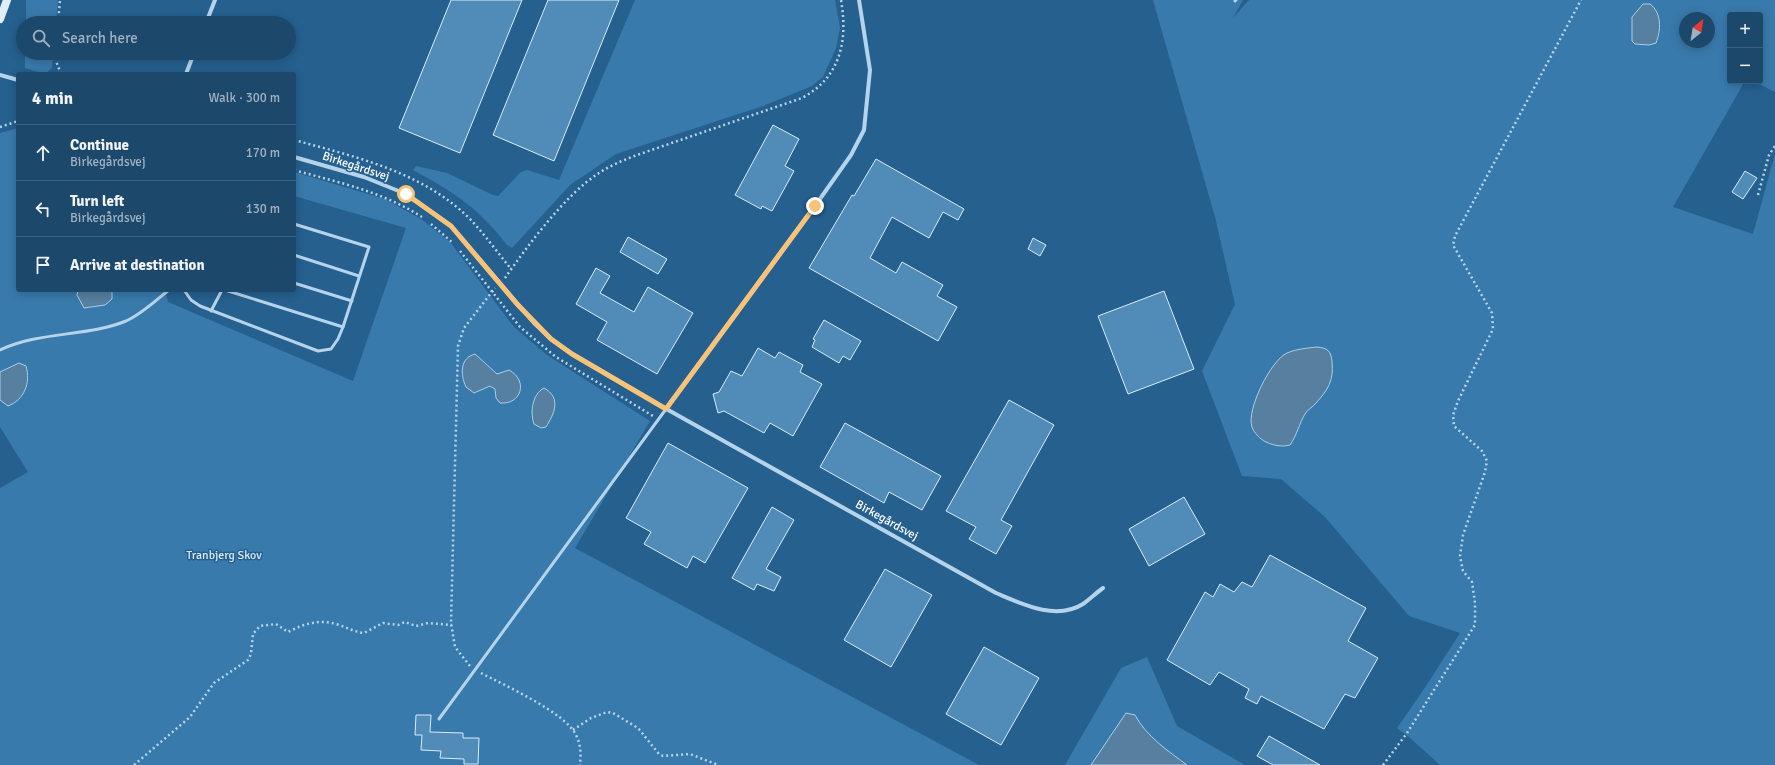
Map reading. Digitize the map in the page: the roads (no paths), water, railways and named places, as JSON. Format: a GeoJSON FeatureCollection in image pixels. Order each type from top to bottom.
{"type":"FeatureCollection","features":[{"type":"Feature","properties":{"kind":"street"},"geometry":{"type":"LineString","coordinates":[[0,19],[7,0]]}},
{"type":"Feature","properties":{"kind":"street"},"geometry":{"type":"LineString","coordinates":[[209,16],[215,0]]}},
{"type":"Feature","properties":{"kind":"street"},"geometry":{"type":"LineString","coordinates":[[666,409],[815,206],[850,155],[864,130],[870,70],[859,0]]}},
{"type":"Feature","properties":{"kind":"street"},"geometry":{"type":"LineString","coordinates":[[187,72],[191,60]]}},
{"type":"Feature","properties":{"kind":"street"},"geometry":{"type":"LineString","coordinates":[[0,74],[16,79]]}},
{"type":"Feature","properties":{"kind":"street","name":"Birkegårdsvej"},"geometry":{"type":"LineString","coordinates":[[296,159],[364,178],[406,194],[451,226],[525,313],[551,339],[572,354],[666,409],[996,593],[1019,603],[1040,609],[1062,611],[1082,605],[1103,588]]}},
{"type":"Feature","properties":{"kind":"lane"},"geometry":{"type":"LineString","coordinates":[[185,292],[191,300],[211,310],[318,351],[331,349],[338,340],[343,327],[368,247],[296,225]]}},
{"type":"Feature","properties":{"kind":"lane"},"geometry":{"type":"LineString","coordinates":[[296,256],[359,276]]}},
{"type":"Feature","properties":{"kind":"lane"},"geometry":{"type":"LineString","coordinates":[[296,284],[352,301]]}},
{"type":"Feature","properties":{"kind":"lane"},"geometry":{"type":"LineString","coordinates":[[0,350],[36,338],[87,331],[126,321],[166,292]]}},
{"type":"Feature","properties":{"kind":"lane"},"geometry":{"type":"LineString","coordinates":[[211,310],[223,292]]}},
{"type":"Feature","properties":{"kind":"lane"},"geometry":{"type":"LineString","coordinates":[[230,292],[343,327]]}},
{"type":"Feature","properties":{"kind":"lane"},"geometry":{"type":"LineString","coordinates":[[439,719],[666,409]]}},
{"type":"Feature","properties":{"kind":"park label","name":"Tranbjerg Skov"},"geometry":{"type":"Point","coordinates":[224,555]}}]}
